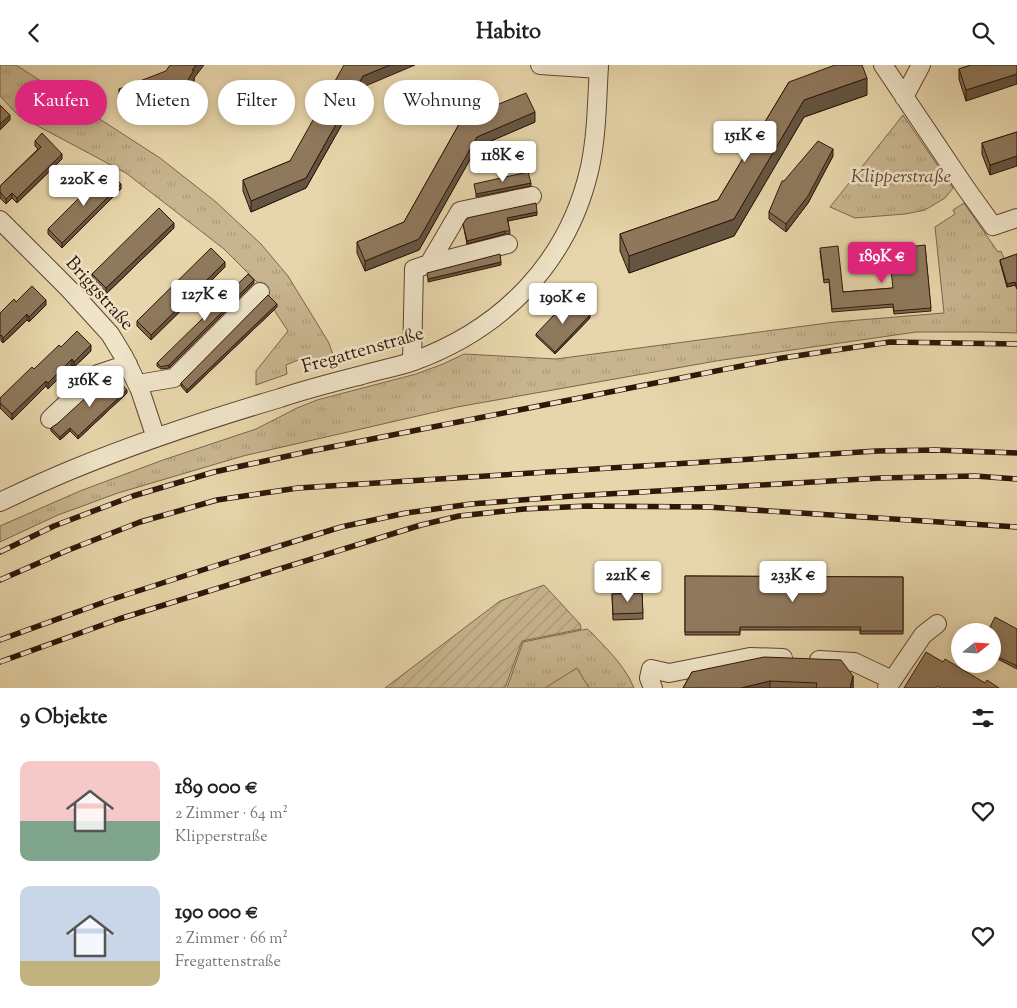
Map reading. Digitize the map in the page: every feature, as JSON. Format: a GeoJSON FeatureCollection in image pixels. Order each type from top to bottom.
{"type":"FeatureCollection","features":[{"type":"Feature","properties":{"kind":"street"},"geometry":{"type":"LineString","coordinates":[[540,65],[599,67]]}},
{"type":"Feature","properties":{"kind":"street"},"geometry":{"type":"LineString","coordinates":[[883,65],[993,226],[1017,218]]}},
{"type":"Feature","properties":{"kind":"street"},"geometry":{"type":"LineString","coordinates":[[904,97],[921,65]]}},
{"type":"Feature","properties":{"kind":"street","name":"Fregattenstraße"},"geometry":{"type":"LineString","coordinates":[[0,502],[71,470],[156,438],[230,413],[312,388],[412,361],[437,352],[462,339],[492,319],[534,282],[569,229],[590,167],[595,132],[599,67]]}},
{"type":"Feature","properties":{"kind":"street"},"geometry":{"type":"LineString","coordinates":[[429,264],[460,211],[532,196]]}},
{"type":"Feature","properties":{"kind":"street","name":"Briggstraße"},"geometry":{"type":"LineString","coordinates":[[0,220],[69,289],[110,334],[138,384],[156,438]]}},
{"type":"Feature","properties":{"kind":"street"},"geometry":{"type":"LineString","coordinates":[[412,361],[414,269],[508,244]]}},
{"type":"Feature","properties":{"kind":"street"},"geometry":{"type":"LineString","coordinates":[[138,384],[174,378],[260,292]]}},
{"type":"Feature","properties":{"kind":"street"},"geometry":{"type":"LineString","coordinates":[[50,419],[98,374],[128,364]]}},
{"type":"Feature","properties":{"kind":"street"},"geometry":{"type":"LineString","coordinates":[[653,688],[649,679],[651,669],[669,673],[750,657],[854,662],[890,684],[923,635],[937,624]]}},
{"type":"Feature","properties":{"kind":"green space"},"geometry":{"type":"Polygon","coordinates":[[[0,65],[16,65],[39,80],[15,80],[15,112],[0,96],[0,65]]]}},
{"type":"Feature","properties":{"kind":"green space","name":"Klipperstraße"},"geometry":{"type":"Polygon","coordinates":[[[903,115],[953,188],[945,198],[925,210],[905,214],[855,218],[830,207],[903,115]]]}},
{"type":"Feature","properties":{"kind":"green space"},"geometry":{"type":"Polygon","coordinates":[[[107,124],[160,158],[216,202],[261,244],[288,276],[329,343],[335,361],[306,369],[303,358],[286,365],[287,374],[256,385],[256,371],[288,331],[261,286],[224,249],[126,173],[36,125],[107,124]]]}},
{"type":"Feature","properties":{"kind":"green space"},"geometry":{"type":"Polygon","coordinates":[[[964,203],[998,252],[1001,251],[1005,261],[1017,269],[1017,333],[916,332],[716,361],[457,407],[243,456],[118,493],[58,515],[0,542],[0,526],[80,491],[163,460],[256,429],[317,400],[416,374],[464,354],[556,359],[835,322],[944,313],[935,227],[955,214],[953,210],[964,203]]]}},
{"type":"Feature","properties":{"kind":"green space"},"geometry":{"type":"Polygon","coordinates":[[[544,585],[580,624],[581,629],[522,641],[505,688],[385,688],[500,601],[544,585]]]}},
{"type":"Feature","properties":{"kind":"green space"},"geometry":{"type":"Polygon","coordinates":[[[587,629],[615,658],[626,672],[634,688],[507,688],[523,642],[587,629]]]}},
{"type":"Feature","properties":{"kind":"green space"},"geometry":{"type":"Polygon","coordinates":[[[577,668],[589,688],[545,688],[577,668]]]}},
{"type":"Feature","properties":{"kind":"building"},"geometry":{"type":"Polygon","coordinates":[[[170,65],[196,65],[188,80],[142,80],[166,71],[170,65]]]}},
{"type":"Feature","properties":{"kind":"building"},"geometry":{"type":"Polygon","coordinates":[[[344,65],[390,65],[363,76],[361,80],[336,80],[344,65]]]}},
{"type":"Feature","properties":{"kind":"building"},"geometry":{"type":"Polygon","coordinates":[[[835,65],[862,65],[867,78],[804,100],[734,219],[629,256],[620,234],[718,200],[789,82],[835,65]]]}},
{"type":"Feature","properties":{"kind":"building"},"geometry":{"type":"Polygon","coordinates":[[[971,65],[1017,65],[1017,74],[966,90],[959,69],[971,65]]]}},
{"type":"Feature","properties":{"kind":"building"},"geometry":{"type":"Polygon","coordinates":[[[526,93],[535,112],[477,137],[419,239],[365,261],[357,242],[404,222],[459,125],[499,125],[499,104],[526,93]]]}},
{"type":"Feature","properties":{"kind":"building"},"geometry":{"type":"Polygon","coordinates":[[[0,105],[10,115],[0,124],[0,105]]]}},
{"type":"Feature","properties":{"kind":"building"},"geometry":{"type":"Polygon","coordinates":[[[310,125],[336,125],[306,178],[251,201],[243,180],[290,161],[310,125]]]}},
{"type":"Feature","properties":{"kind":"building"},"geometry":{"type":"Polygon","coordinates":[[[1017,132],[1017,156],[990,165],[982,143],[1017,132]]]}},
{"type":"Feature","properties":{"kind":"building"},"geometry":{"type":"Polygon","coordinates":[[[42,133],[62,154],[17,198],[12,193],[6,199],[0,192],[0,186],[41,147],[35,141],[42,133]]]}},
{"type":"Feature","properties":{"kind":"building"},"geometry":{"type":"Polygon","coordinates":[[[818,141],[833,149],[808,196],[786,224],[769,212],[782,181],[818,141]]]}},
{"type":"Feature","properties":{"kind":"building"},"geometry":{"type":"Polygon","coordinates":[[[107,170],[121,184],[62,243],[48,229],[107,170]]]}},
{"type":"Feature","properties":{"kind":"building"},"geometry":{"type":"Polygon","coordinates":[[[528,172],[531,183],[476,194],[474,184],[528,172]]]}},
{"type":"Feature","properties":{"kind":"building"},"geometry":{"type":"Polygon","coordinates":[[[536,203],[537,212],[507,218],[510,231],[467,241],[463,224],[467,218],[536,203]]]}},
{"type":"Feature","properties":{"kind":"building"},"geometry":{"type":"Polygon","coordinates":[[[159,208],[174,223],[106,288],[92,274],[159,208]]]}},
{"type":"Feature","properties":{"kind":"building"},"geometry":{"type":"Polygon","coordinates":[[[925,245],[931,308],[894,311],[893,304],[832,309],[829,279],[824,280],[820,248],[838,246],[843,292],[893,288],[891,270],[910,268],[908,247],[925,245]]]}},
{"type":"Feature","properties":{"kind":"building"},"geometry":{"type":"Polygon","coordinates":[[[211,248],[225,262],[151,335],[137,321],[211,248]]]}},
{"type":"Feature","properties":{"kind":"building"},"geometry":{"type":"Polygon","coordinates":[[[500,254],[501,262],[428,279],[427,273],[500,254]]]}},
{"type":"Feature","properties":{"kind":"building"},"geometry":{"type":"Polygon","coordinates":[[[1017,254],[1017,286],[1015,282],[1007,284],[1000,260],[1017,254]]]}},
{"type":"Feature","properties":{"kind":"building"},"geometry":{"type":"Polygon","coordinates":[[[248,274],[254,280],[169,365],[161,367],[157,363],[248,274]]]}},
{"type":"Feature","properties":{"kind":"building"},"geometry":{"type":"Polygon","coordinates":[[[32,286],[46,300],[29,317],[27,314],[3,338],[0,336],[0,313],[14,299],[16,302],[32,286]]]}},
{"type":"Feature","properties":{"kind":"building"},"geometry":{"type":"Polygon","coordinates":[[[268,295],[277,304],[187,390],[181,383],[268,295]]]}},
{"type":"Feature","properties":{"kind":"building"},"geometry":{"type":"Polygon","coordinates":[[[571,297],[590,315],[555,352],[536,334],[571,297]]]}},
{"type":"Feature","properties":{"kind":"building"},"geometry":{"type":"Polygon","coordinates":[[[77,331],[91,345],[74,362],[72,359],[48,383],[46,381],[12,414],[0,403],[0,398],[32,367],[34,369],[77,331]]]}},
{"type":"Feature","properties":{"kind":"building"},"geometry":{"type":"Polygon","coordinates":[[[109,379],[115,385],[119,381],[127,390],[78,436],[70,428],[60,437],[51,428],[104,381],[109,379]]]}},
{"type":"Feature","properties":{"kind":"building"},"geometry":{"type":"Polygon","coordinates":[[[685,576],[903,577],[903,631],[860,631],[861,627],[740,627],[740,632],[685,632],[685,576]]]}},
{"type":"Feature","properties":{"kind":"building"},"geometry":{"type":"Polygon","coordinates":[[[642,593],[643,613],[613,614],[612,594],[642,593]]]}},
{"type":"Feature","properties":{"kind":"building"},"geometry":{"type":"Polygon","coordinates":[[[995,617],[1017,629],[1017,666],[1001,658],[1001,623],[992,623],[995,617]]]}},
{"type":"Feature","properties":{"kind":"building"},"geometry":{"type":"Polygon","coordinates":[[[926,652],[943,662],[945,659],[951,663],[951,673],[968,673],[985,683],[987,680],[999,688],[940,688],[937,686],[936,688],[904,688],[926,652]]]}},
{"type":"Feature","properties":{"kind":"building"},"geometry":{"type":"Polygon","coordinates":[[[764,657],[841,660],[853,676],[850,688],[816,688],[817,683],[770,681],[741,688],[683,688],[692,672],[764,657]]]}},
{"type":"Feature","properties":{"kind":"railway"},"geometry":{"type":"LineString","coordinates":[[0,552],[54,526],[133,496],[214,472],[311,451],[782,358],[890,342],[1017,344]]}},
{"type":"Feature","properties":{"kind":"railway"},"geometry":{"type":"LineString","coordinates":[[0,580],[66,551],[140,522],[217,500],[298,488],[877,451],[936,450],[1017,453]]}},
{"type":"Feature","properties":{"kind":"railway"},"geometry":{"type":"LineString","coordinates":[[0,640],[110,600],[221,564],[341,527],[406,513],[471,504],[573,496],[881,478],[975,476],[1017,479]]}},
{"type":"Feature","properties":{"kind":"railway"},"geometry":{"type":"LineString","coordinates":[[0,662],[119,619],[421,525],[459,516],[524,509],[587,506],[708,507],[1017,527]]}}]}
